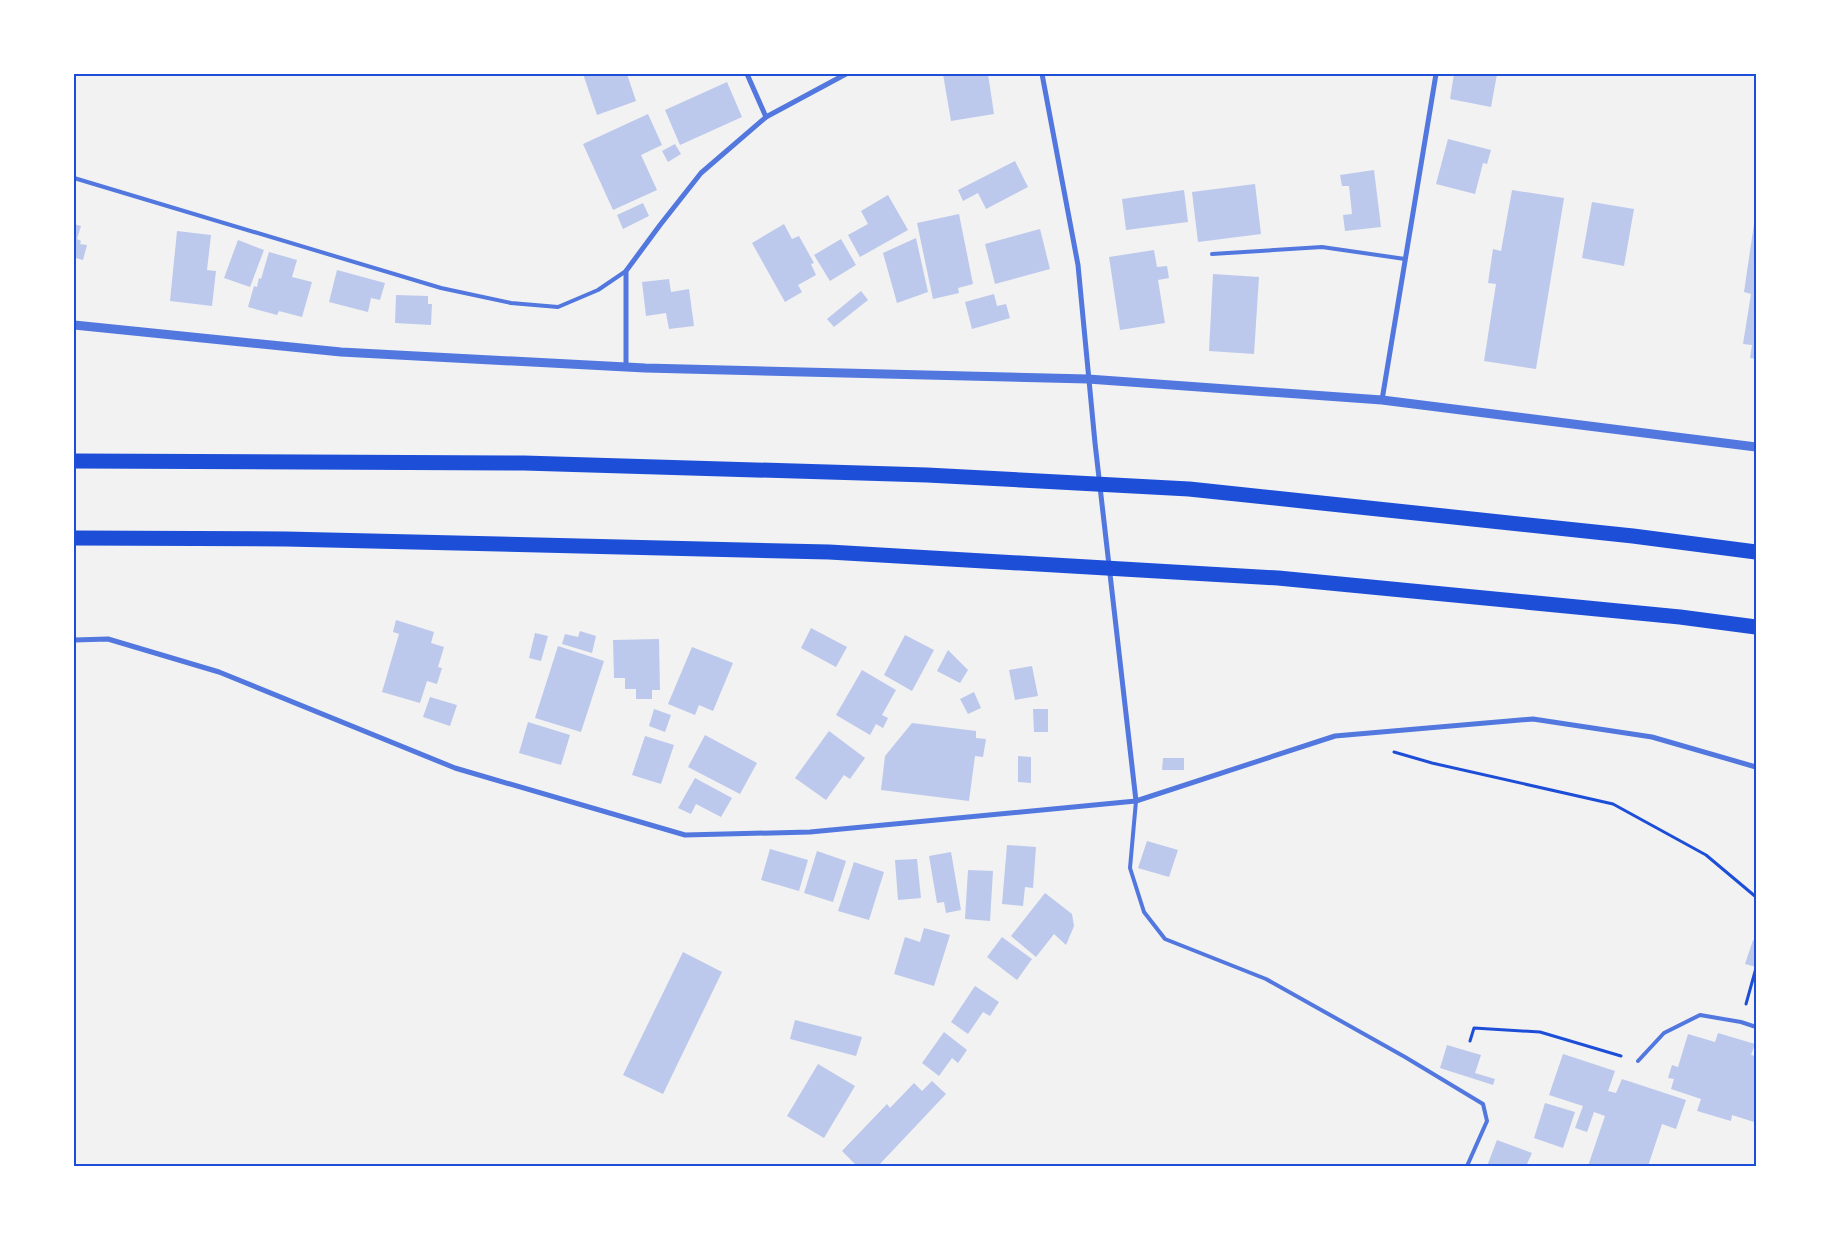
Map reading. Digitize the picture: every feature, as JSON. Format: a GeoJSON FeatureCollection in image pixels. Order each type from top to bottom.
{"type":"FeatureCollection","features":[{"type":"Feature","properties":{"kind":"highway"},"geometry":{"type":"LineString","coordinates":[[74,461],[524,463],[946,476],[1189,490],[1623,535],[1756,552]]}},
{"type":"Feature","properties":{"kind":"highway"},"geometry":{"type":"LineString","coordinates":[[74,538],[286,539],[829,552],[1278,578],[1680,617],[1756,627]]}},
{"type":"Feature","properties":{"kind":"street"},"geometry":{"type":"LineString","coordinates":[[747,74],[766,117]]}},
{"type":"Feature","properties":{"kind":"street"},"geometry":{"type":"LineString","coordinates":[[626,367],[626,271],[701,173],[766,117],[846,74]]}},
{"type":"Feature","properties":{"kind":"street"},"geometry":{"type":"LineString","coordinates":[[1042,74],[1078,265],[1088,379],[1136,801]]}},
{"type":"Feature","properties":{"kind":"street"},"geometry":{"type":"LineString","coordinates":[[1382,400],[1436,74]]}},
{"type":"Feature","properties":{"kind":"street"},"geometry":{"type":"LineString","coordinates":[[74,325],[340,352],[626,367],[1088,379],[1382,400],[1756,447]]}},
{"type":"Feature","properties":{"kind":"street"},"geometry":{"type":"LineString","coordinates":[[74,640],[108,639],[219,672],[455,768],[685,835],[810,832],[1136,801],[1335,736],[1532,719],[1652,737],[1756,766]]}},
{"type":"Feature","properties":{"kind":"lane"},"geometry":{"type":"LineString","coordinates":[[74,178],[441,288],[511,303],[558,307],[598,290],[626,271]]}},
{"type":"Feature","properties":{"kind":"lane"},"geometry":{"type":"LineString","coordinates":[[1212,254],[1322,247],[1406,259]]}},
{"type":"Feature","properties":{"kind":"lane"},"geometry":{"type":"LineString","coordinates":[[1136,801],[1130,868],[1144,912],[1165,939],[1266,979],[1405,1057],[1483,1104],[1487,1121],[1467,1166]]}},
{"type":"Feature","properties":{"kind":"lane"},"geometry":{"type":"LineString","coordinates":[[1638,1061],[1664,1033],[1700,1015],[1741,1022],[1756,1027]]}},
{"type":"Feature","properties":{"kind":"path"},"geometry":{"type":"LineString","coordinates":[[1388,751],[1432,763],[1613,804],[1706,854],[1756,897]]}},
{"type":"Feature","properties":{"kind":"path"},"geometry":{"type":"LineString","coordinates":[[1741,1022],[1756,968]]}},
{"type":"Feature","properties":{"kind":"path"},"geometry":{"type":"LineString","coordinates":[[1470,1041],[1474,1028],[1540,1032],[1638,1061]]}},
{"type":"Feature","properties":{"kind":"building"},"geometry":{"type":"Polygon","coordinates":[[[583,74],[627,74],[636,101],[597,115],[583,74]]]}},
{"type":"Feature","properties":{"kind":"building"},"geometry":{"type":"Polygon","coordinates":[[[943,74],[988,74],[994,114],[951,121],[943,74]]]}},
{"type":"Feature","properties":{"kind":"building"},"geometry":{"type":"Polygon","coordinates":[[[1454,74],[1497,74],[1491,107],[1450,99],[1454,74]]]}},
{"type":"Feature","properties":{"kind":"building"},"geometry":{"type":"Polygon","coordinates":[[[727,82],[742,117],[680,145],[665,110],[727,82]]]}},
{"type":"Feature","properties":{"kind":"building"},"geometry":{"type":"Polygon","coordinates":[[[648,114],[662,145],[641,155],[657,190],[613,210],[583,144],[648,114]]]}},
{"type":"Feature","properties":{"kind":"building"},"geometry":{"type":"Polygon","coordinates":[[[1448,139],[1491,150],[1487,164],[1483,163],[1475,194],[1436,184],[1448,139]]]}},
{"type":"Feature","properties":{"kind":"building"},"geometry":{"type":"Polygon","coordinates":[[[675,144],[681,154],[668,162],[662,151],[675,144]]]}},
{"type":"Feature","properties":{"kind":"building"},"geometry":{"type":"Polygon","coordinates":[[[1015,161],[1028,187],[986,209],[978,193],[963,201],[958,190],[1015,161]]]}},
{"type":"Feature","properties":{"kind":"building"},"geometry":{"type":"Polygon","coordinates":[[[1374,170],[1381,227],[1345,231],[1343,215],[1352,214],[1349,186],[1342,186],[1340,175],[1374,170]]]}},
{"type":"Feature","properties":{"kind":"building"},"geometry":{"type":"Polygon","coordinates":[[[1255,184],[1261,234],[1198,242],[1192,192],[1255,184]]]}},
{"type":"Feature","properties":{"kind":"building"},"geometry":{"type":"Polygon","coordinates":[[[1184,190],[1188,222],[1126,230],[1122,199],[1184,190]]]}},
{"type":"Feature","properties":{"kind":"building"},"geometry":{"type":"Polygon","coordinates":[[[1512,190],[1564,198],[1536,369],[1484,361],[1496,284],[1488,283],[1493,249],[1501,251],[1512,190]]]}},
{"type":"Feature","properties":{"kind":"building"},"geometry":{"type":"Polygon","coordinates":[[[888,195],[908,230],[860,257],[848,235],[868,224],[861,211],[888,195]]]}},
{"type":"Feature","properties":{"kind":"building"},"geometry":{"type":"Polygon","coordinates":[[[1592,202],[1634,209],[1624,266],[1582,258],[1592,202]]]}},
{"type":"Feature","properties":{"kind":"building"},"geometry":{"type":"Polygon","coordinates":[[[643,203],[649,216],[623,229],[617,215],[643,203]]]}},
{"type":"Feature","properties":{"kind":"building"},"geometry":{"type":"Polygon","coordinates":[[[959,214],[973,284],[958,288],[959,293],[933,299],[917,223],[959,214]]]}},
{"type":"Feature","properties":{"kind":"building"},"geometry":{"type":"Polygon","coordinates":[[[74,224],[81,226],[77,239],[81,241],[80,244],[87,245],[83,260],[76,258],[74,266],[74,224]]]}},
{"type":"Feature","properties":{"kind":"building"},"geometry":{"type":"Polygon","coordinates":[[[784,224],[792,239],[799,236],[814,263],[811,264],[816,275],[798,285],[802,292],[785,302],[752,243],[784,224]]]}},
{"type":"Feature","properties":{"kind":"building"},"geometry":{"type":"Polygon","coordinates":[[[1754,224],[1756,224],[1756,359],[1750,358],[1752,345],[1743,344],[1751,294],[1744,292],[1754,224]]]}},
{"type":"Feature","properties":{"kind":"building"},"geometry":{"type":"Polygon","coordinates":[[[1040,229],[1050,269],[995,284],[985,244],[1040,229]]]}},
{"type":"Feature","properties":{"kind":"building"},"geometry":{"type":"Polygon","coordinates":[[[177,231],[211,235],[207,270],[216,271],[212,306],[170,301],[177,231]]]}},
{"type":"Feature","properties":{"kind":"building"},"geometry":{"type":"Polygon","coordinates":[[[916,238],[928,292],[897,303],[883,253],[916,238]]]}},
{"type":"Feature","properties":{"kind":"building"},"geometry":{"type":"Polygon","coordinates":[[[841,239],[856,265],[830,281],[814,255],[841,239]]]}},
{"type":"Feature","properties":{"kind":"building"},"geometry":{"type":"Polygon","coordinates":[[[238,240],[264,250],[250,287],[224,278],[238,240]]]}},
{"type":"Feature","properties":{"kind":"building"},"geometry":{"type":"Polygon","coordinates":[[[1154,250],[1157,267],[1167,266],[1169,278],[1158,280],[1165,323],[1120,330],[1109,257],[1154,250]]]}},
{"type":"Feature","properties":{"kind":"building"},"geometry":{"type":"Polygon","coordinates":[[[269,252],[297,260],[292,277],[312,282],[302,317],[279,311],[277,315],[248,307],[254,286],[257,287],[259,278],[261,279],[269,252]]]}},
{"type":"Feature","properties":{"kind":"building"},"geometry":{"type":"Polygon","coordinates":[[[337,270],[385,283],[380,300],[371,298],[368,312],[329,302],[337,270]]]}},
{"type":"Feature","properties":{"kind":"building"},"geometry":{"type":"Polygon","coordinates":[[[1213,274],[1259,277],[1254,354],[1209,351],[1213,274]]]}},
{"type":"Feature","properties":{"kind":"building"},"geometry":{"type":"Polygon","coordinates":[[[669,279],[671,292],[689,289],[694,326],[669,329],[666,313],[646,316],[642,282],[669,279]]]}},
{"type":"Feature","properties":{"kind":"building"},"geometry":{"type":"Polygon","coordinates":[[[861,291],[868,300],[834,327],[827,319],[861,291]]]}},
{"type":"Feature","properties":{"kind":"building"},"geometry":{"type":"Polygon","coordinates":[[[994,294],[997,306],[1006,304],[1010,318],[972,329],[965,302],[994,294]]]}},
{"type":"Feature","properties":{"kind":"building"},"geometry":{"type":"Polygon","coordinates":[[[396,295],[428,296],[428,304],[432,304],[431,325],[395,323],[396,295]]]}},
{"type":"Feature","properties":{"kind":"building"},"geometry":{"type":"Polygon","coordinates":[[[396,620],[434,632],[431,643],[444,647],[438,667],[442,668],[437,684],[427,681],[420,703],[382,692],[399,634],[393,632],[396,620]]]}},
{"type":"Feature","properties":{"kind":"building"},"geometry":{"type":"Polygon","coordinates":[[[811,628],[847,647],[836,667],[801,648],[811,628]]]}},
{"type":"Feature","properties":{"kind":"building"},"geometry":{"type":"Polygon","coordinates":[[[580,631],[596,636],[592,653],[562,644],[565,634],[578,637],[580,631]]]}},
{"type":"Feature","properties":{"kind":"building"},"geometry":{"type":"Polygon","coordinates":[[[535,633],[548,636],[541,661],[529,658],[535,633]]]}},
{"type":"Feature","properties":{"kind":"building"},"geometry":{"type":"Polygon","coordinates":[[[905,635],[934,650],[912,691],[884,675],[905,635]]]}},
{"type":"Feature","properties":{"kind":"building"},"geometry":{"type":"Polygon","coordinates":[[[659,639],[660,690],[652,690],[652,699],[636,699],[636,689],[625,689],[625,678],[614,678],[613,640],[659,639]]]}},
{"type":"Feature","properties":{"kind":"building"},"geometry":{"type":"Polygon","coordinates":[[[558,646],[604,661],[581,732],[535,718],[558,646]]]}},
{"type":"Feature","properties":{"kind":"building"},"geometry":{"type":"Polygon","coordinates":[[[692,647],[733,663],[713,711],[699,705],[695,715],[668,704],[692,647]]]}},
{"type":"Feature","properties":{"kind":"building"},"geometry":{"type":"Polygon","coordinates":[[[948,650],[968,670],[960,683],[937,671],[948,650]]]}},
{"type":"Feature","properties":{"kind":"building"},"geometry":{"type":"Polygon","coordinates":[[[1032,666],[1038,696],[1015,700],[1009,670],[1032,666]]]}},
{"type":"Feature","properties":{"kind":"building"},"geometry":{"type":"Polygon","coordinates":[[[862,670],[896,690],[882,715],[888,718],[883,728],[876,724],[870,735],[836,715],[862,670]]]}},
{"type":"Feature","properties":{"kind":"building"},"geometry":{"type":"Polygon","coordinates":[[[974,692],[981,708],[968,714],[960,699],[974,692]]]}},
{"type":"Feature","properties":{"kind":"building"},"geometry":{"type":"Polygon","coordinates":[[[430,697],[457,705],[450,726],[423,717],[430,697]]]}},
{"type":"Feature","properties":{"kind":"building"},"geometry":{"type":"Polygon","coordinates":[[[654,709],[671,715],[665,732],[649,726],[654,709]]]}},
{"type":"Feature","properties":{"kind":"building"},"geometry":{"type":"Polygon","coordinates":[[[1033,709],[1048,709],[1048,732],[1034,732],[1033,709]]]}},
{"type":"Feature","properties":{"kind":"building"},"geometry":{"type":"Polygon","coordinates":[[[528,722],[570,735],[561,765],[519,753],[528,722]]]}},
{"type":"Feature","properties":{"kind":"building"},"geometry":{"type":"Polygon","coordinates":[[[912,723],[976,731],[976,738],[986,739],[983,757],[975,756],[969,801],[881,790],[885,756],[912,723]]]}},
{"type":"Feature","properties":{"kind":"building"},"geometry":{"type":"Polygon","coordinates":[[[829,731],[865,758],[850,779],[844,775],[826,800],[795,778],[829,731]]]}},
{"type":"Feature","properties":{"kind":"building"},"geometry":{"type":"Polygon","coordinates":[[[705,735],[757,763],[740,794],[688,767],[705,735]]]}},
{"type":"Feature","properties":{"kind":"building"},"geometry":{"type":"Polygon","coordinates":[[[645,736],[674,745],[661,784],[632,775],[645,736]]]}},
{"type":"Feature","properties":{"kind":"building"},"geometry":{"type":"Polygon","coordinates":[[[1018,756],[1031,757],[1031,783],[1018,782],[1018,756]]]}},
{"type":"Feature","properties":{"kind":"building"},"geometry":{"type":"Polygon","coordinates":[[[1163,758],[1184,758],[1184,770],[1162,770],[1163,758]]]}},
{"type":"Feature","properties":{"kind":"building"},"geometry":{"type":"Polygon","coordinates":[[[695,778],[732,798],[721,817],[696,804],[691,814],[678,808],[695,778]]]}},
{"type":"Feature","properties":{"kind":"building"},"geometry":{"type":"Polygon","coordinates":[[[1147,841],[1178,850],[1169,877],[1138,868],[1147,841]]]}},
{"type":"Feature","properties":{"kind":"building"},"geometry":{"type":"Polygon","coordinates":[[[1007,845],[1036,847],[1033,888],[1025,887],[1023,906],[1002,904],[1007,845]]]}},
{"type":"Feature","properties":{"kind":"building"},"geometry":{"type":"Polygon","coordinates":[[[770,849],[808,860],[799,891],[761,880],[770,849]]]}},
{"type":"Feature","properties":{"kind":"building"},"geometry":{"type":"Polygon","coordinates":[[[817,851],[846,861],[833,902],[804,893],[817,851]]]}},
{"type":"Feature","properties":{"kind":"building"},"geometry":{"type":"Polygon","coordinates":[[[951,852],[961,910],[946,913],[944,902],[937,903],[929,856],[951,852]]]}},
{"type":"Feature","properties":{"kind":"building"},"geometry":{"type":"Polygon","coordinates":[[[917,859],[921,898],[898,900],[895,860],[917,859]]]}},
{"type":"Feature","properties":{"kind":"building"},"geometry":{"type":"Polygon","coordinates":[[[854,862],[884,872],[869,920],[838,911],[854,862]]]}},
{"type":"Feature","properties":{"kind":"building"},"geometry":{"type":"Polygon","coordinates":[[[968,870],[993,871],[990,921],[965,919],[968,870]]]}},
{"type":"Feature","properties":{"kind":"building"},"geometry":{"type":"Polygon","coordinates":[[[1045,893],[1072,914],[1074,926],[1066,945],[1054,934],[1036,957],[1011,936],[1045,893]]]}},
{"type":"Feature","properties":{"kind":"building"},"geometry":{"type":"Polygon","coordinates":[[[924,928],[950,935],[934,986],[894,974],[905,937],[920,942],[924,928]]]}},
{"type":"Feature","properties":{"kind":"building"},"geometry":{"type":"Polygon","coordinates":[[[1002,937],[1032,959],[1017,980],[987,957],[1002,937]]]}},
{"type":"Feature","properties":{"kind":"building"},"geometry":{"type":"Polygon","coordinates":[[[1753,940],[1756,941],[1756,967],[1745,964],[1753,940]]]}},
{"type":"Feature","properties":{"kind":"building"},"geometry":{"type":"Polygon","coordinates":[[[683,952],[722,972],[663,1094],[623,1075],[683,952]]]}},
{"type":"Feature","properties":{"kind":"building"},"geometry":{"type":"Polygon","coordinates":[[[975,986],[999,1002],[990,1016],[983,1012],[968,1034],[951,1022],[975,986]]]}},
{"type":"Feature","properties":{"kind":"building"},"geometry":{"type":"Polygon","coordinates":[[[795,1020],[862,1037],[856,1056],[790,1039],[795,1020]]]}},
{"type":"Feature","properties":{"kind":"building"},"geometry":{"type":"Polygon","coordinates":[[[944,1032],[967,1050],[958,1063],[952,1058],[939,1076],[922,1063],[944,1032]]]}},
{"type":"Feature","properties":{"kind":"building"},"geometry":{"type":"Polygon","coordinates":[[[1718,1033],[1755,1044],[1751,1055],[1756,1056],[1756,1116],[1754,1122],[1732,1115],[1731,1121],[1697,1111],[1701,1099],[1671,1089],[1674,1079],[1668,1078],[1672,1065],[1678,1067],[1688,1034],[1715,1042],[1718,1033]]]}},
{"type":"Feature","properties":{"kind":"building"},"geometry":{"type":"Polygon","coordinates":[[[1447,1045],[1481,1055],[1475,1073],[1495,1079],[1493,1085],[1440,1068],[1447,1045]]]}},
{"type":"Feature","properties":{"kind":"building"},"geometry":{"type":"Polygon","coordinates":[[[1563,1054],[1615,1071],[1608,1091],[1616,1093],[1622,1079],[1686,1100],[1676,1129],[1662,1124],[1648,1166],[1588,1166],[1605,1116],[1594,1112],[1587,1132],[1575,1128],[1583,1106],[1549,1095],[1563,1054]]]}},
{"type":"Feature","properties":{"kind":"building"},"geometry":{"type":"Polygon","coordinates":[[[818,1064],[855,1086],[824,1138],[787,1116],[818,1064]]]}},
{"type":"Feature","properties":{"kind":"building"},"geometry":{"type":"Polygon","coordinates":[[[932,1081],[946,1094],[878,1166],[857,1166],[842,1151],[887,1104],[890,1108],[914,1083],[922,1091],[932,1081]]]}},
{"type":"Feature","properties":{"kind":"building"},"geometry":{"type":"Polygon","coordinates":[[[1545,1103],[1575,1112],[1563,1148],[1534,1138],[1545,1103]]]}},
{"type":"Feature","properties":{"kind":"building"},"geometry":{"type":"Polygon","coordinates":[[[1497,1140],[1532,1153],[1526,1166],[1487,1166],[1497,1140]]]}}]}
